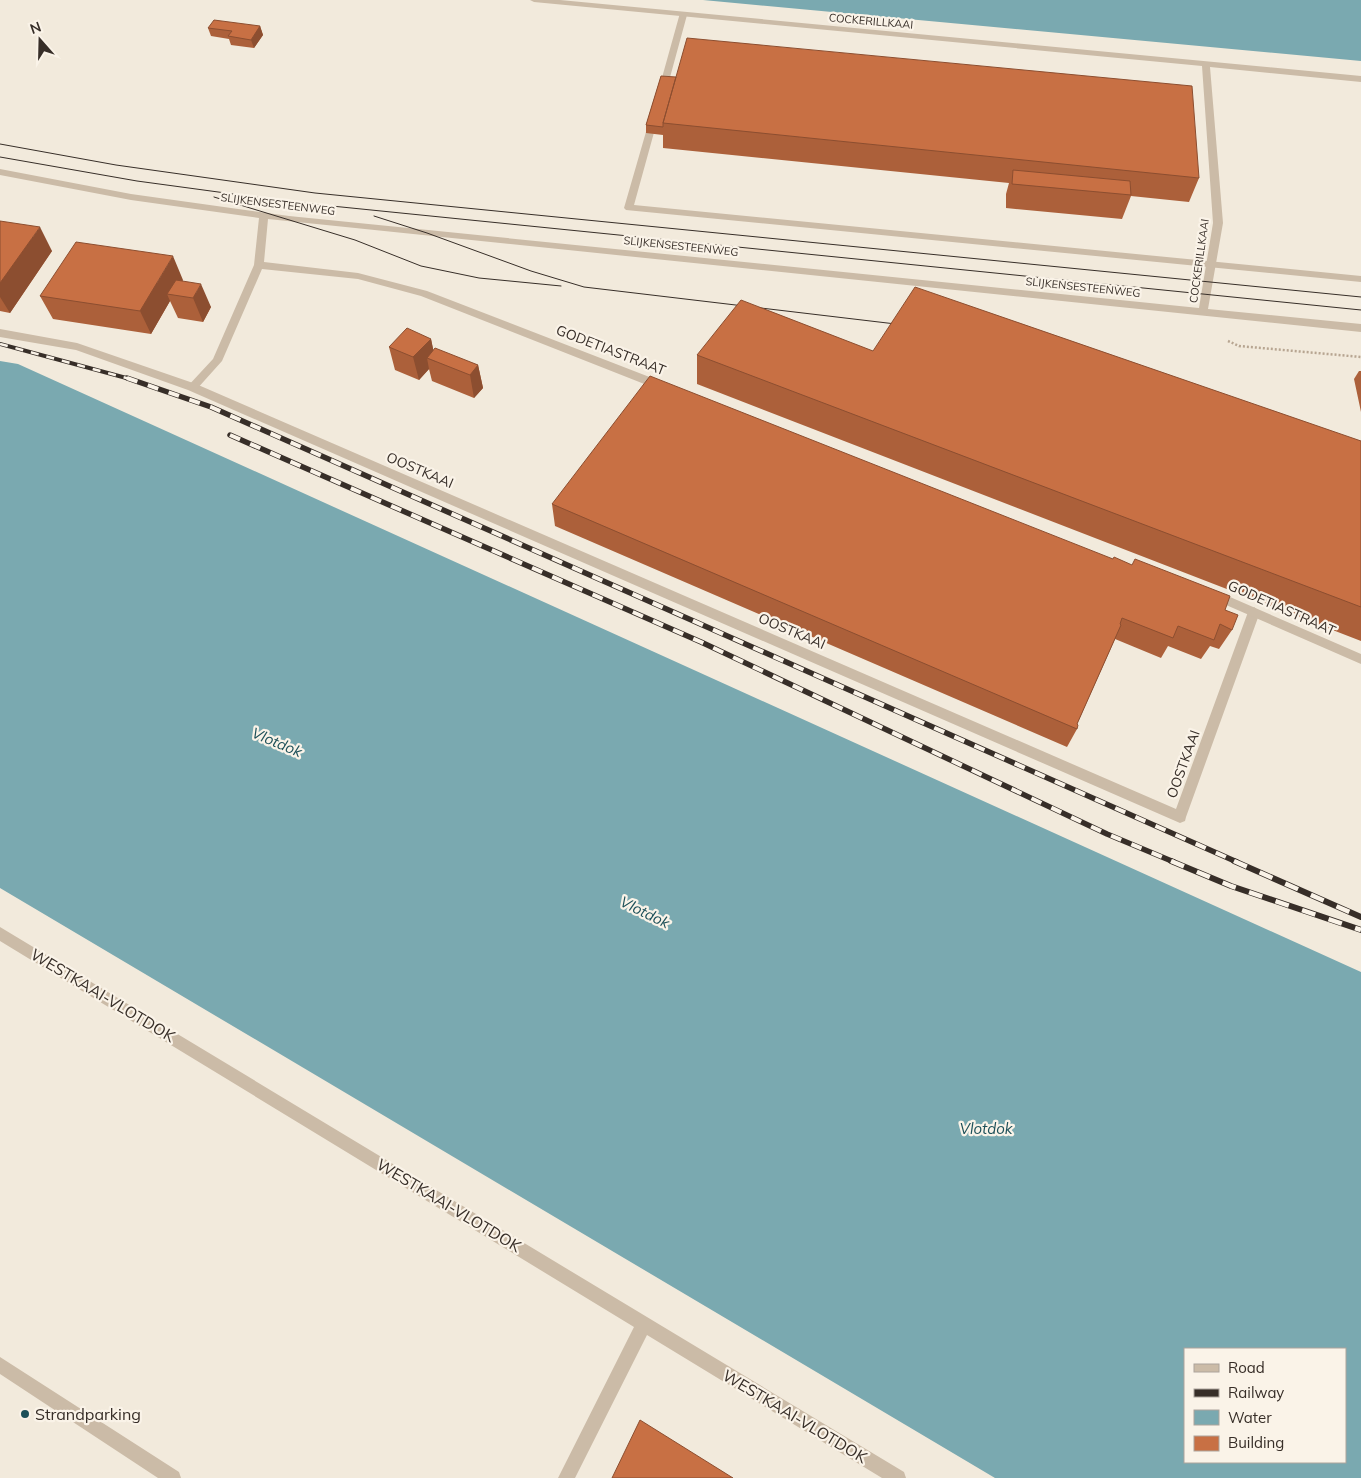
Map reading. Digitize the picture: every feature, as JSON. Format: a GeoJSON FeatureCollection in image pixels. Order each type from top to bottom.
{"type":"FeatureCollection","features":[{"type":"Feature","properties":{"kind":"street","name":"COCKERILLKAAI"},"geometry":{"type":"LineString","coordinates":[[534,0],[1361,79]]}},
{"type":"Feature","properties":{"kind":"street"},"geometry":{"type":"LineString","coordinates":[[683,14],[629,208],[1361,279]]}},
{"type":"Feature","properties":{"kind":"street","name":"COCKERILLKAAI"},"geometry":{"type":"LineString","coordinates":[[1203,311],[1204,294],[1218,223],[1206,64]]}},
{"type":"Feature","properties":{"kind":"street","name":"SLIJKENSESTEENWEG"},"geometry":{"type":"LineString","coordinates":[[0,172],[131,197],[264,216],[1361,328]]}},
{"type":"Feature","properties":{"kind":"street"},"geometry":{"type":"LineString","coordinates":[[192,387],[217,360],[259,265],[264,216]]}},
{"type":"Feature","properties":{"kind":"street","name":"GODETIASTRAAT"},"geometry":{"type":"LineString","coordinates":[[259,265],[358,276],[424,293],[674,391]]}},
{"type":"Feature","properties":{"kind":"street","name":"OOSTKAAI"},"geometry":{"type":"LineString","coordinates":[[0,333],[77,347],[192,387],[1180,816],[1254,612]]}},
{"type":"Feature","properties":{"kind":"street","name":"GODETIASTRAAT"},"geometry":{"type":"LineString","coordinates":[[1202,590],[1361,659]]}},
{"type":"Feature","properties":{"kind":"street","name":"WESTKAAI-VLOTDOK"},"geometry":{"type":"LineString","coordinates":[[0,933],[898,1478]]}},
{"type":"Feature","properties":{"kind":"street"},"geometry":{"type":"LineString","coordinates":[[566,1478],[644,1324]]}},
{"type":"Feature","properties":{"kind":"street"},"geometry":{"type":"LineString","coordinates":[[0,1365],[173,1478]]}},
{"type":"Feature","properties":{"kind":"water"},"geometry":{"type":"Polygon","coordinates":[[[703,0],[1361,0],[1361,61],[703,0]]]}},
{"type":"Feature","properties":{"kind":"water","name":"Vlotdok"},"geometry":{"type":"Polygon","coordinates":[[[0,361],[18,364],[1361,972],[1361,1478],[995,1478],[0,888],[0,361]]]}},
{"type":"Feature","properties":{"kind":"building"},"geometry":{"type":"Polygon","coordinates":[[[214,20],[260,26],[251,40],[228,36],[232,31],[208,28],[214,20]]]}},
{"type":"Feature","properties":{"kind":"building"},"geometry":{"type":"Polygon","coordinates":[[[687,38],[1192,86],[1199,178],[663,123],[687,38]]]}},
{"type":"Feature","properties":{"kind":"building"},"geometry":{"type":"Polygon","coordinates":[[[661,76],[676,77],[663,127],[646,125],[661,76]]]}},
{"type":"Feature","properties":{"kind":"building"},"geometry":{"type":"Polygon","coordinates":[[[1013,170],[1130,181],[1131,195],[1012,184],[1013,170]]]}},
{"type":"Feature","properties":{"kind":"building"},"geometry":{"type":"Polygon","coordinates":[[[0,221],[40,227],[0,283],[0,221]]]}},
{"type":"Feature","properties":{"kind":"building"},"geometry":{"type":"Polygon","coordinates":[[[76,242],[173,256],[140,311],[40,296],[76,242]]]}},
{"type":"Feature","properties":{"kind":"building"},"geometry":{"type":"Polygon","coordinates":[[[176,280],[201,284],[193,298],[167,294],[176,280]]]}},
{"type":"Feature","properties":{"kind":"building"},"geometry":{"type":"Polygon","coordinates":[[[915,287],[1361,441],[1361,607],[697,355],[741,300],[873,351],[915,287]]]}},
{"type":"Feature","properties":{"kind":"building"},"geometry":{"type":"Polygon","coordinates":[[[407,328],[431,339],[413,357],[389,347],[407,328]]]}},
{"type":"Feature","properties":{"kind":"building"},"geometry":{"type":"Polygon","coordinates":[[[435,348],[478,365],[470,375],[427,358],[435,348]]]}},
{"type":"Feature","properties":{"kind":"building"},"geometry":{"type":"Polygon","coordinates":[[[650,376],[1113,559],[1114,557],[1132,565],[1135,559],[1230,596],[1225,610],[1238,615],[1232,630],[1220,624],[1214,640],[1178,626],[1173,638],[1122,618],[1121,625],[1077,724],[1077,729],[552,504],[650,376]]]}},
{"type":"Feature","properties":{"kind":"building"},"geometry":{"type":"Polygon","coordinates":[[[640,1420],[733,1478],[612,1478],[640,1420]]]}},
{"type":"Feature","properties":{"kind":"tram line"},"geometry":{"type":"LineString","coordinates":[[0,144],[116,165],[315,193],[1361,297]]}},
{"type":"Feature","properties":{"kind":"tram line"},"geometry":{"type":"LineString","coordinates":[[0,157],[137,181],[292,202],[1361,310]]}},
{"type":"Feature","properties":{"kind":"tram line"},"geometry":{"type":"LineString","coordinates":[[214,197],[355,240],[421,266],[479,278],[561,286]]}},
{"type":"Feature","properties":{"kind":"tram line"},"geometry":{"type":"LineString","coordinates":[[374,216],[531,271],[584,287],[904,325]]}},
{"type":"Feature","properties":{"kind":"railway"},"geometry":{"type":"LineString","coordinates":[[0,344],[130,379]]}},
{"type":"Feature","properties":{"kind":"railway"},"geometry":{"type":"LineString","coordinates":[[130,379],[211,407],[1237,862]]}},
{"type":"Feature","properties":{"kind":"railway"},"geometry":{"type":"LineString","coordinates":[[230,435],[701,642],[1107,834],[1174,862]]}},
{"type":"Feature","properties":{"kind":"railway"},"geometry":{"type":"LineString","coordinates":[[1171,861],[1231,886],[1361,930]]}},
{"type":"Feature","properties":{"kind":"railway"},"geometry":{"type":"LineString","coordinates":[[1234,861],[1361,917]]}},
{"type":"Feature","properties":{"kind":"place","name":"Strandparking"},"geometry":{"type":"Point","coordinates":[25,1414]}}]}
